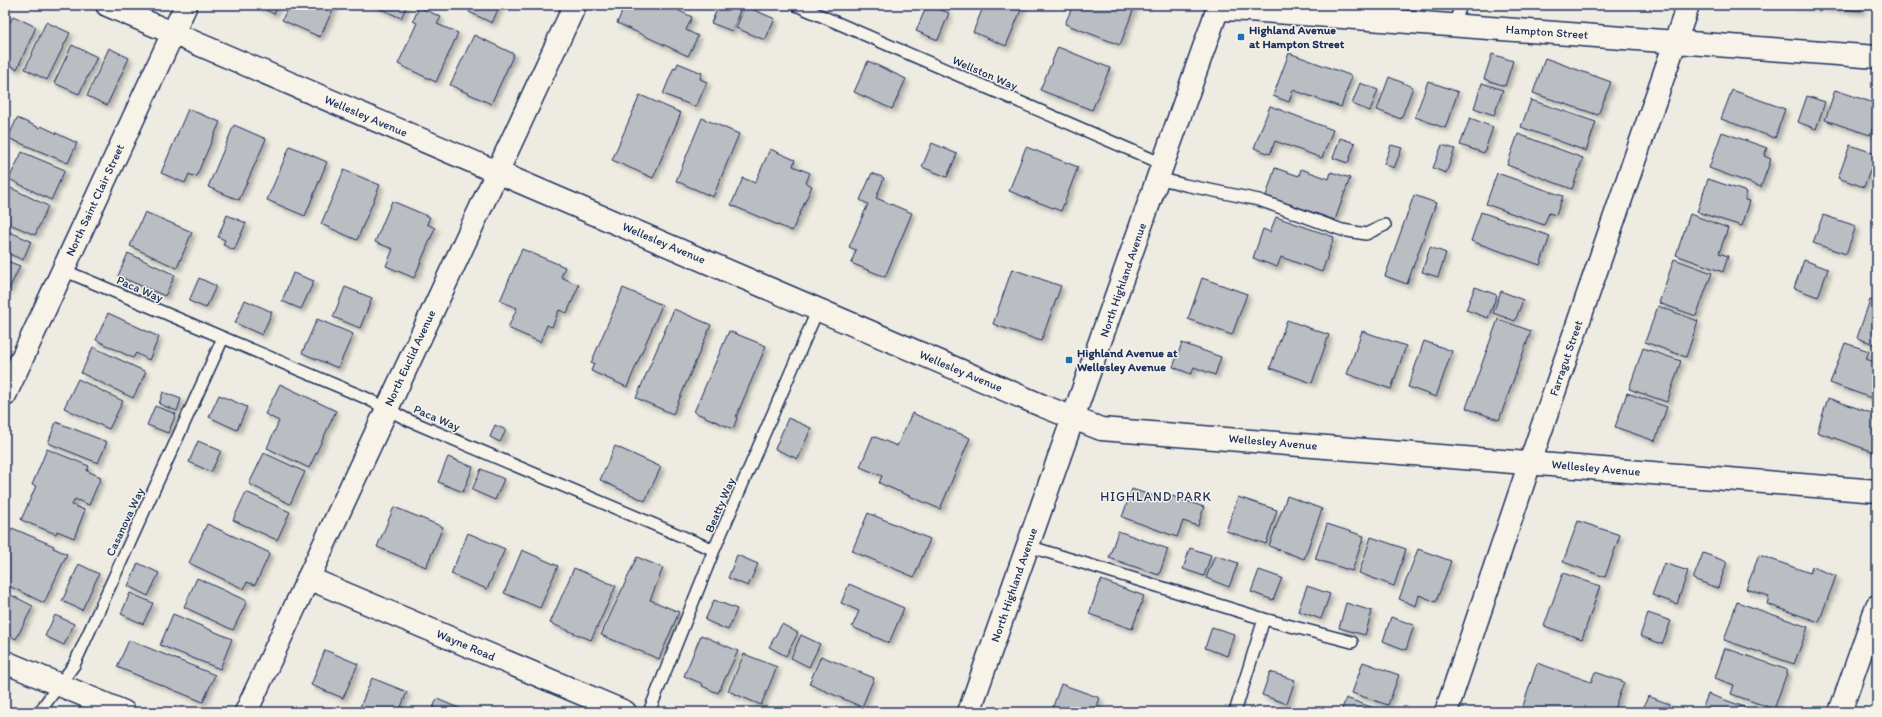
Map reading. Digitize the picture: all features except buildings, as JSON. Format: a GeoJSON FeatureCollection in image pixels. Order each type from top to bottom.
{"type":"FeatureCollection","features":[{"type":"Feature","properties":{"kind":"street","name":"Wellesley Avenue"},"geometry":{"type":"LineString","coordinates":[[107,5],[1100,429],[1877,491]]}},
{"type":"Feature","properties":{"kind":"street","name":"North Saint Clair Street"},"geometry":{"type":"LineString","coordinates":[[5,395],[186,5]]}},
{"type":"Feature","properties":{"kind":"street","name":"North Euclid Avenue"},"geometry":{"type":"LineString","coordinates":[[246,712],[575,5]]}},
{"type":"Feature","properties":{"kind":"street","name":"Farragut Street"},"geometry":{"type":"LineString","coordinates":[[1446,712],[1688,5]]}},
{"type":"Feature","properties":{"kind":"street","name":"North Highland Avenue"},"geometry":{"type":"LineString","coordinates":[[969,712],[1218,7]]}},
{"type":"Feature","properties":{"kind":"street","name":"Hampton Street"},"geometry":{"type":"LineString","coordinates":[[1218,7],[1249,10],[1457,15],[1676,41],[1877,57]]}},
{"type":"Feature","properties":{"kind":"street","name":"Wayne Road"},"geometry":{"type":"LineString","coordinates":[[308,578],[625,712]]}},
{"type":"Feature","properties":{"kind":"street"},"geometry":{"type":"LineString","coordinates":[[1840,712],[1877,606]]}},
{"type":"Feature","properties":{"kind":"street"},"geometry":{"type":"LineString","coordinates":[[5,662],[124,712]]}},
{"type":"Feature","properties":{"kind":"lane","name":"Wellston Way"},"geometry":{"type":"LineString","coordinates":[[796,5],[1161,171],[1186,185],[1259,200],[1342,230],[1366,234],[1385,225]]}},
{"type":"Feature","properties":{"kind":"lane","name":"Paca Way"},"geometry":{"type":"LineString","coordinates":[[63,270],[366,398],[408,420],[714,550]]}},
{"type":"Feature","properties":{"kind":"lane","name":"Beatty Way"},"geometry":{"type":"LineString","coordinates":[[649,712],[714,550],[818,309]]}},
{"type":"Feature","properties":{"kind":"lane","name":"Casanova Way"},"geometry":{"type":"LineString","coordinates":[[41,712],[59,684],[74,665],[223,338]]}},
{"type":"Feature","properties":{"kind":"lane"},"geometry":{"type":"LineString","coordinates":[[1028,546],[1264,619],[1352,642]]}},
{"type":"Feature","properties":{"kind":"lane"},"geometry":{"type":"LineString","coordinates":[[1235,712],[1264,619]]}},
{"type":"Feature","properties":{"kind":"place","name":"Highland Avenue at Hampton Street"},"geometry":{"type":"Point","coordinates":[1241,37]}},
{"type":"Feature","properties":{"kind":"place","name":"Highland Avenue at Wellesley Avenue"},"geometry":{"type":"Point","coordinates":[1069,360]}},
{"type":"Feature","properties":{"kind":"district","name":"HIGHLAND PARK"},"geometry":{"type":"Point","coordinates":[1156,496]}}]}
